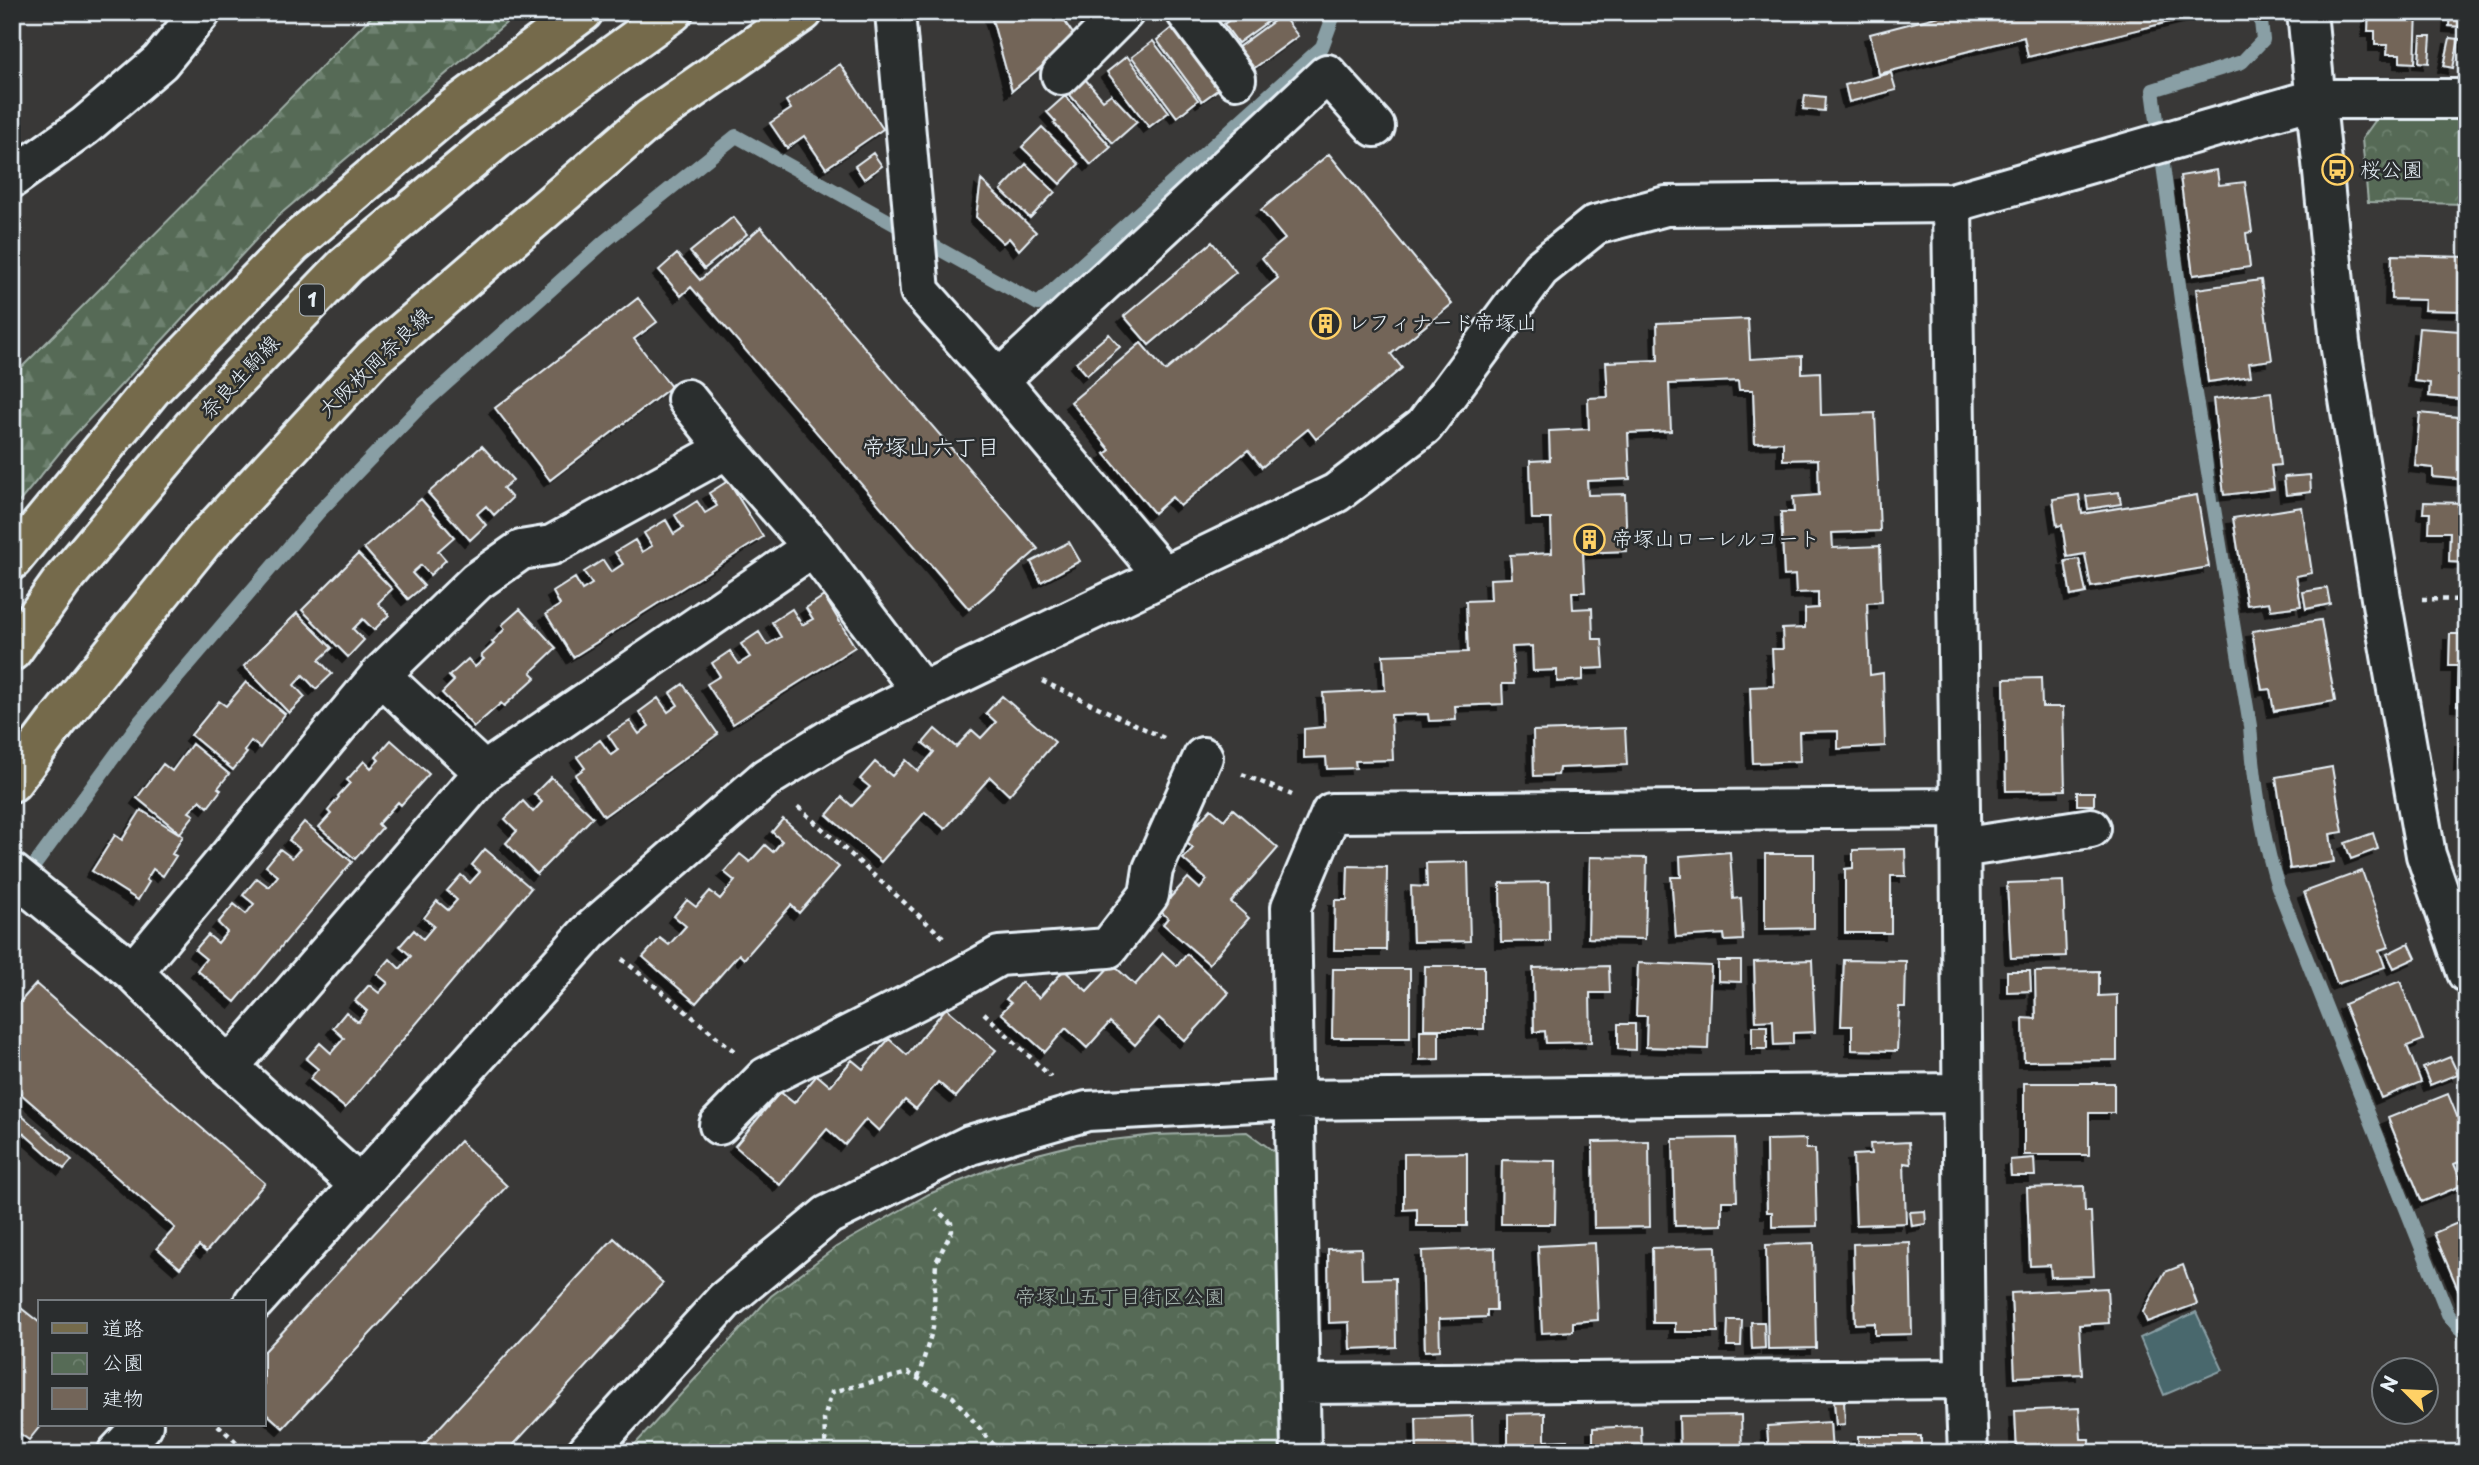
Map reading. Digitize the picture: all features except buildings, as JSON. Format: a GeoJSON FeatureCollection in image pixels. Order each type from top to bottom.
{"type":"FeatureCollection","features":[{"type":"Feature","properties":{"kind":"main road"},"geometry":{"type":"LineString","coordinates":[[12,560],[151,390],[293,244],[447,113],[583,12]]}},
{"type":"Feature","properties":{"kind":"main road","name":"奈良生駒線"},"geometry":{"type":"LineString","coordinates":[[12,651],[62,581],[208,410],[346,265],[496,140],[673,12]]}},
{"type":"Feature","properties":{"kind":"main road","name":"大阪枚岡奈良線"},"geometry":{"type":"LineString","coordinates":[[12,782],[56,723],[203,541],[373,358],[651,118],[803,12]]}},
{"type":"Feature","properties":{"kind":"street"},"geometry":{"type":"LineString","coordinates":[[12,178],[85,126],[160,62],[201,12]]}},
{"type":"Feature","properties":{"kind":"street"},"geometry":{"type":"LineString","coordinates":[[895,12],[920,291],[999,380],[1163,575]]}},
{"type":"Feature","properties":{"kind":"street"},"geometry":{"type":"LineString","coordinates":[[1060,75],[1124,12]]}},
{"type":"Feature","properties":{"kind":"street"},"geometry":{"type":"LineString","coordinates":[[1186,12],[1236,79]]}},
{"type":"Feature","properties":{"kind":"street"},"geometry":{"type":"LineString","coordinates":[[2307,12],[2340,343],[2390,652],[2426,855],[2467,973]]}},
{"type":"Feature","properties":{"kind":"street"},"geometry":{"type":"LineString","coordinates":[[999,380],[1327,74],[1375,127]]}},
{"type":"Feature","properties":{"kind":"street"},"geometry":{"type":"LineString","coordinates":[[256,1300],[589,932],[766,778],[838,734],[922,692],[1336,493],[1424,426],[1540,270],[1595,225],[1666,206],[1952,203],[2314,99],[2467,99]]}},
{"type":"Feature","properties":{"kind":"street"},"geometry":{"type":"LineString","coordinates":[[1952,203],[1961,1093],[1968,1453]]}},
{"type":"Feature","properties":{"kind":"street"},"geometry":{"type":"LineString","coordinates":[[687,398],[727,449],[813,547],[922,692]]}},
{"type":"Feature","properties":{"kind":"street"},"geometry":{"type":"LineString","coordinates":[[133,972],[380,675],[477,581],[521,550],[552,544],[727,449]]}},
{"type":"Feature","properties":{"kind":"street"},"geometry":{"type":"LineString","coordinates":[[229,1067],[484,772],[813,547]]}},
{"type":"Feature","properties":{"kind":"street"},"geometry":{"type":"LineString","coordinates":[[380,675],[484,772]]}},
{"type":"Feature","properties":{"kind":"street"},"geometry":{"type":"LineString","coordinates":[[719,1125],[765,1077],[999,956],[1108,948],[1149,895],[1153,869],[1203,757]]}},
{"type":"Feature","properties":{"kind":"street"},"geometry":{"type":"LineString","coordinates":[[1301,1453],[1291,907],[1331,813],[1960,808]]}},
{"type":"Feature","properties":{"kind":"street"},"geometry":{"type":"LineString","coordinates":[[1960,848],[2091,828]]}},
{"type":"Feature","properties":{"kind":"street"},"geometry":{"type":"LineString","coordinates":[[12,873],[133,972],[229,1067],[359,1185]]}},
{"type":"Feature","properties":{"kind":"street"},"geometry":{"type":"LineString","coordinates":[[586,1453],[724,1301],[828,1215],[970,1144],[1087,1111],[1294,1100],[1961,1093]]}},
{"type":"Feature","properties":{"kind":"street"},"geometry":{"type":"LineString","coordinates":[[1301,1384],[1965,1379]]}},
{"type":"Feature","properties":{"kind":"street"},"geometry":{"type":"LineString","coordinates":[[117,1453],[142,1426]]}},
{"type":"Feature","properties":{"kind":"path"},"geometry":{"type":"LineString","coordinates":[[993,657],[1203,757],[1331,813]]}},
{"type":"Feature","properties":{"kind":"path"},"geometry":{"type":"LineString","coordinates":[[766,778],[965,975],[1087,1111]]}},
{"type":"Feature","properties":{"kind":"path"},"geometry":{"type":"LineString","coordinates":[[589,932],[765,1077]]}},
{"type":"Feature","properties":{"kind":"path"},"geometry":{"type":"LineString","coordinates":[[918,1378],[933,1328],[936,1262],[952,1231],[951,1223],[935,1207]]}},
{"type":"Feature","properties":{"kind":"path"},"geometry":{"type":"LineString","coordinates":[[826,1453],[824,1419],[832,1392],[908,1373],[953,1396],[993,1444],[1007,1453]]}},
{"type":"Feature","properties":{"kind":"path"},"geometry":{"type":"LineString","coordinates":[[219,1426],[248,1453]]}},
{"type":"Feature","properties":{"kind":"green space"},"geometry":{"type":"Polygon","coordinates":[[[376,12],[519,12],[277,217],[69,441],[12,511],[12,377],[376,12]]]}},
{"type":"Feature","properties":{"kind":"green space"},"geometry":{"type":"Polygon","coordinates":[[[2380,114],[2467,116],[2467,204],[2368,202],[2362,139],[2380,114]]]}},
{"type":"Feature","properties":{"kind":"green space","name":"帝塚山五丁目街区公園"},"geometry":{"type":"Polygon","coordinates":[[[1247,1132],[1276,1153],[1280,1453],[627,1453],[771,1296],[836,1247],[929,1194],[1010,1161],[1077,1144],[1155,1135],[1247,1132]]]}},
{"type":"Feature","properties":{"kind":"water"},"geometry":{"type":"Polygon","coordinates":[[[2196,1312],[2223,1370],[2164,1395],[2140,1338],[2196,1312]]]}},
{"type":"Feature","properties":{"kind":"waterway"},"geometry":{"type":"LineString","coordinates":[[23,881],[141,720],[318,513],[420,407],[605,241],[736,136],[1038,304],[1322,47],[1335,12]]}},
{"type":"Feature","properties":{"kind":"waterway"},"geometry":{"type":"LineString","coordinates":[[2260,12],[2263,40],[2242,62],[2153,90],[2187,345],[2250,726],[2259,807],[2278,887],[2448,1314],[2459,1328],[2467,1332]]}},
{"type":"Feature","properties":{"kind":"place","name":"桜公園"},"geometry":{"type":"Point","coordinates":[2337,170]}},
{"type":"Feature","properties":{"kind":"place","name":"レフィナード帝塚山"},"geometry":{"type":"Point","coordinates":[1325,323]}},
{"type":"Feature","properties":{"kind":"place","name":"帝塚山ローレルコート"},"geometry":{"type":"Point","coordinates":[1589,539]}},
{"type":"Feature","properties":{"kind":"district","name":"帝塚山六丁目"},"geometry":{"type":"Point","coordinates":[931,447]}}]}
